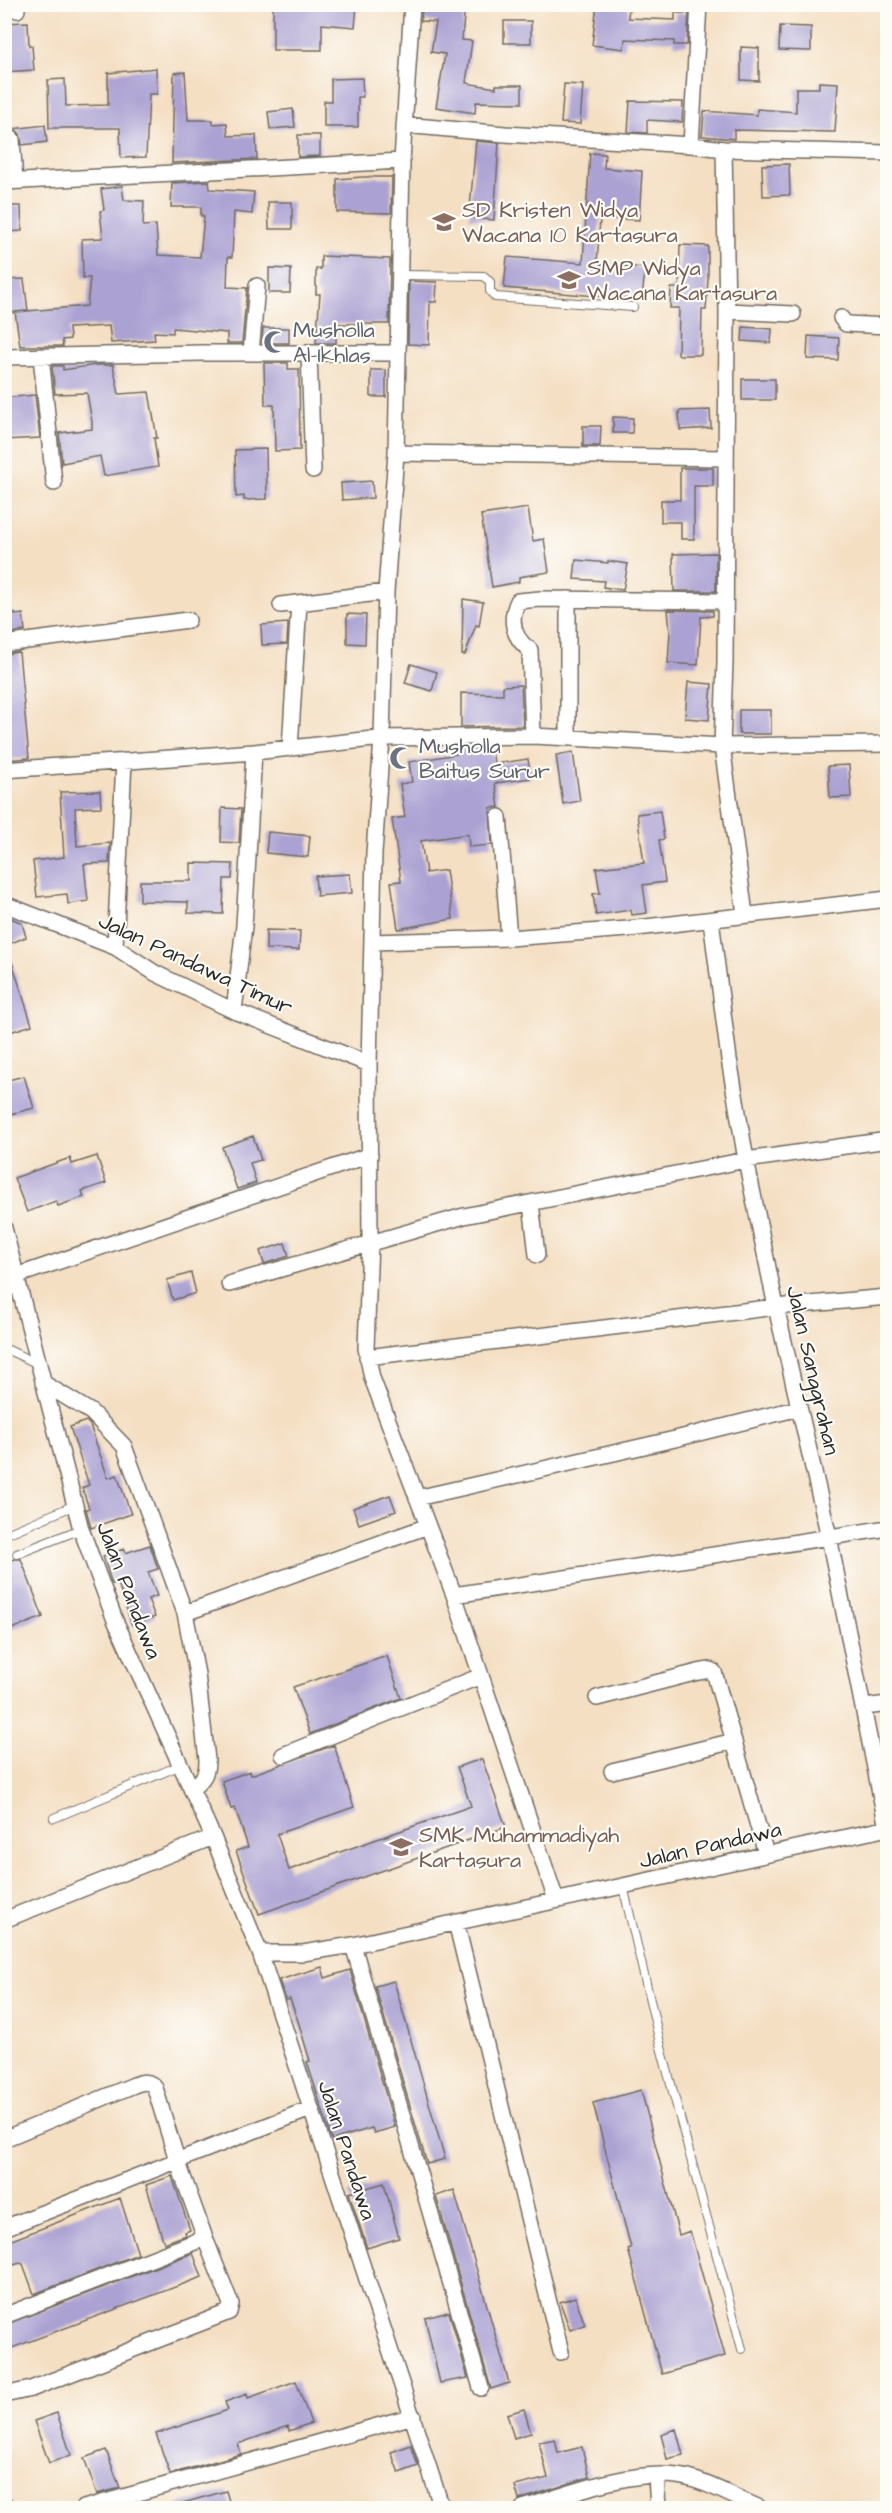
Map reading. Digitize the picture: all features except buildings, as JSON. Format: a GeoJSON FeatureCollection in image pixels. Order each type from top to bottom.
{"type":"FeatureCollection","features":[{"type":"Feature","properties":{"kind":"street"},"geometry":{"type":"LineString","coordinates":[[412,4],[402,161],[396,453],[386,592],[382,738],[374,854],[369,1064],[368,1357],[376,1389],[454,1595],[556,1900]]}},
{"type":"Feature","properties":{"kind":"street"},"geometry":{"type":"LineString","coordinates":[[691,145],[699,4]]}},
{"type":"Feature","properties":{"kind":"street"},"geometry":{"type":"LineString","coordinates":[[404,125],[724,149],[888,153]]}},
{"type":"Feature","properties":{"kind":"street"},"geometry":{"type":"LineString","coordinates":[[12,139],[10,182],[402,161]]}},
{"type":"Feature","properties":{"kind":"street"},"geometry":{"type":"LineString","coordinates":[[724,149],[727,311],[724,458],[726,601],[722,746],[745,914]]}},
{"type":"Feature","properties":{"kind":"street"},"geometry":{"type":"LineString","coordinates":[[251,353],[257,285]]}},
{"type":"Feature","properties":{"kind":"street"},"geometry":{"type":"LineString","coordinates":[[727,311],[793,314]]}},
{"type":"Feature","properties":{"kind":"street"},"geometry":{"type":"LineString","coordinates":[[841,318],[846,324],[888,326]]}},
{"type":"Feature","properties":{"kind":"street"},"geometry":{"type":"LineString","coordinates":[[309,353],[313,470]]}},
{"type":"Feature","properties":{"kind":"street"},"geometry":{"type":"LineString","coordinates":[[4,357],[397,353]]}},
{"type":"Feature","properties":{"kind":"street"},"geometry":{"type":"LineString","coordinates":[[41,356],[54,483]]}},
{"type":"Feature","properties":{"kind":"street"},"geometry":{"type":"LineString","coordinates":[[396,453],[724,458]]}},
{"type":"Feature","properties":{"kind":"street"},"geometry":{"type":"LineString","coordinates":[[281,605],[386,592]]}},
{"type":"Feature","properties":{"kind":"street"},"geometry":{"type":"LineString","coordinates":[[533,736],[530,650],[514,634],[516,606],[519,601],[568,599],[726,601]]}},
{"type":"Feature","properties":{"kind":"street"},"geometry":{"type":"LineString","coordinates":[[568,599],[568,738]]}},
{"type":"Feature","properties":{"kind":"street"},"geometry":{"type":"LineString","coordinates":[[290,748],[299,603]]}},
{"type":"Feature","properties":{"kind":"street"},"geometry":{"type":"LineString","coordinates":[[4,644],[188,620]]}},
{"type":"Feature","properties":{"kind":"street"},"geometry":{"type":"LineString","coordinates":[[4,770],[254,752],[382,738],[533,736],[722,746],[888,744]]}},
{"type":"Feature","properties":{"kind":"street"},"geometry":{"type":"LineString","coordinates":[[234,1011],[244,926],[254,752]]}},
{"type":"Feature","properties":{"kind":"street"},"geometry":{"type":"LineString","coordinates":[[115,947],[124,760]]}},
{"type":"Feature","properties":{"kind":"street"},"geometry":{"type":"LineString","coordinates":[[499,817],[509,938]]}},
{"type":"Feature","properties":{"kind":"street"},"geometry":{"type":"LineString","coordinates":[[372,942],[509,938],[628,929],[888,899]]}},
{"type":"Feature","properties":{"kind":"street","name":"Jalan Pandawa Timur"},"geometry":{"type":"LineString","coordinates":[[4,904],[115,947],[156,973],[234,1011],[369,1064]]}},
{"type":"Feature","properties":{"kind":"street","name":"Jalan Sanggrahan"},"geometry":{"type":"LineString","coordinates":[[711,920],[729,1059],[746,1160],[776,1307],[865,1707],[887,1828]]}},
{"type":"Feature","properties":{"kind":"street"},"geometry":{"type":"LineString","coordinates":[[229,1284],[370,1241],[464,1216],[746,1160],[888,1140]]}},
{"type":"Feature","properties":{"kind":"street"},"geometry":{"type":"LineString","coordinates":[[16,1276],[370,1155]]}},
{"type":"Feature","properties":{"kind":"street"},"geometry":{"type":"LineString","coordinates":[[531,1203],[537,1255]]}},
{"type":"Feature","properties":{"kind":"street","name":"Jalan Pandawa"},"geometry":{"type":"LineString","coordinates":[[4,1227],[81,1528],[115,1620],[213,1837],[260,1953],[442,2508]]}},
{"type":"Feature","properties":{"kind":"street"},"geometry":{"type":"LineString","coordinates":[[368,1357],[776,1307],[888,1297]]}},
{"type":"Feature","properties":{"kind":"street"},"geometry":{"type":"LineString","coordinates":[[43,1383],[92,1412],[124,1446],[185,1613],[197,1674],[207,1760],[204,1779],[192,1789]]}},
{"type":"Feature","properties":{"kind":"street"},"geometry":{"type":"LineString","coordinates":[[417,1498],[799,1408]]}},
{"type":"Feature","properties":{"kind":"street"},"geometry":{"type":"LineString","coordinates":[[185,1613],[428,1526]]}},
{"type":"Feature","properties":{"kind":"street"},"geometry":{"type":"LineString","coordinates":[[454,1595],[888,1528]]}},
{"type":"Feature","properties":{"kind":"street"},"geometry":{"type":"LineString","coordinates":[[597,1698],[712,1671],[717,1676],[766,1854]]}},
{"type":"Feature","properties":{"kind":"street"},"geometry":{"type":"LineString","coordinates":[[283,1755],[481,1676]]}},
{"type":"Feature","properties":{"kind":"street"},"geometry":{"type":"LineString","coordinates":[[865,1707],[888,1704]]}},
{"type":"Feature","properties":{"kind":"street"},"geometry":{"type":"LineString","coordinates":[[612,1771],[734,1741]]}},
{"type":"Feature","properties":{"kind":"street","name":"Jalan Pandawa"},"geometry":{"type":"LineString","coordinates":[[260,1953],[303,1953],[353,1945],[887,1828]]}},
{"type":"Feature","properties":{"kind":"street"},"geometry":{"type":"LineString","coordinates":[[4,1920],[213,1837]]}},
{"type":"Feature","properties":{"kind":"street"},"geometry":{"type":"LineString","coordinates":[[456,1922],[561,2352]]}},
{"type":"Feature","properties":{"kind":"street"},"geometry":{"type":"LineString","coordinates":[[353,1945],[482,2388]]}},
{"type":"Feature","properties":{"kind":"street"},"geometry":{"type":"LineString","coordinates":[[4,2139],[147,2082],[154,2087],[177,2160],[231,2304],[229,2312],[31,2389],[4,2395]]}},
{"type":"Feature","properties":{"kind":"street"},"geometry":{"type":"LineString","coordinates":[[4,2228],[310,2109]]}},
{"type":"Feature","properties":{"kind":"street"},"geometry":{"type":"LineString","coordinates":[[4,2316],[205,2238]]}},
{"type":"Feature","properties":{"kind":"street"},"geometry":{"type":"LineString","coordinates":[[84,2508],[413,2416]]}},
{"type":"Feature","properties":{"kind":"street"},"geometry":{"type":"LineString","coordinates":[[524,2508],[604,2483],[656,2476],[691,2479],[759,2508]]}},
{"type":"Feature","properties":{"kind":"street"},"geometry":{"type":"LineString","coordinates":[[656,2476],[658,2508]]}},
{"type":"Feature","properties":{"kind":"street"},"geometry":{"type":"LineString","coordinates":[[4,2503],[6,2508]]}},
{"type":"Feature","properties":{"kind":"lane"},"geometry":{"type":"LineString","coordinates":[[399,275],[484,276],[490,282],[490,291],[495,297],[633,307]]}},
{"type":"Feature","properties":{"kind":"lane"},"geometry":{"type":"LineString","coordinates":[[4,1348],[38,1365]]}},
{"type":"Feature","properties":{"kind":"lane"},"geometry":{"type":"LineString","coordinates":[[4,1535],[75,1505]]}},
{"type":"Feature","properties":{"kind":"lane"},"geometry":{"type":"LineString","coordinates":[[17,1554],[81,1528]]}},
{"type":"Feature","properties":{"kind":"lane"},"geometry":{"type":"LineString","coordinates":[[54,1818],[181,1765]]}},
{"type":"Feature","properties":{"kind":"lane"},"geometry":{"type":"LineString","coordinates":[[623,1886],[661,2047],[742,2349]]}},
{"type":"Feature","properties":{"kind":"place","name":"SD Kristen Widya Wacana 10 Kartasura"},"geometry":{"type":"Point","coordinates":[444,222]}},
{"type":"Feature","properties":{"kind":"place","name":"SMP Widya Wacana Kartasura"},"geometry":{"type":"Point","coordinates":[569,280]}},
{"type":"Feature","properties":{"kind":"place","name":"Musholla Al-Ikhlas"},"geometry":{"type":"Point","coordinates":[275,342]}},
{"type":"Feature","properties":{"kind":"place","name":"Musholla Baitus Surur"},"geometry":{"type":"Point","coordinates":[401,758]}},
{"type":"Feature","properties":{"kind":"place","name":"SMK Muhammadiyah Kartasura"},"geometry":{"type":"Point","coordinates":[401,1847]}}]}
